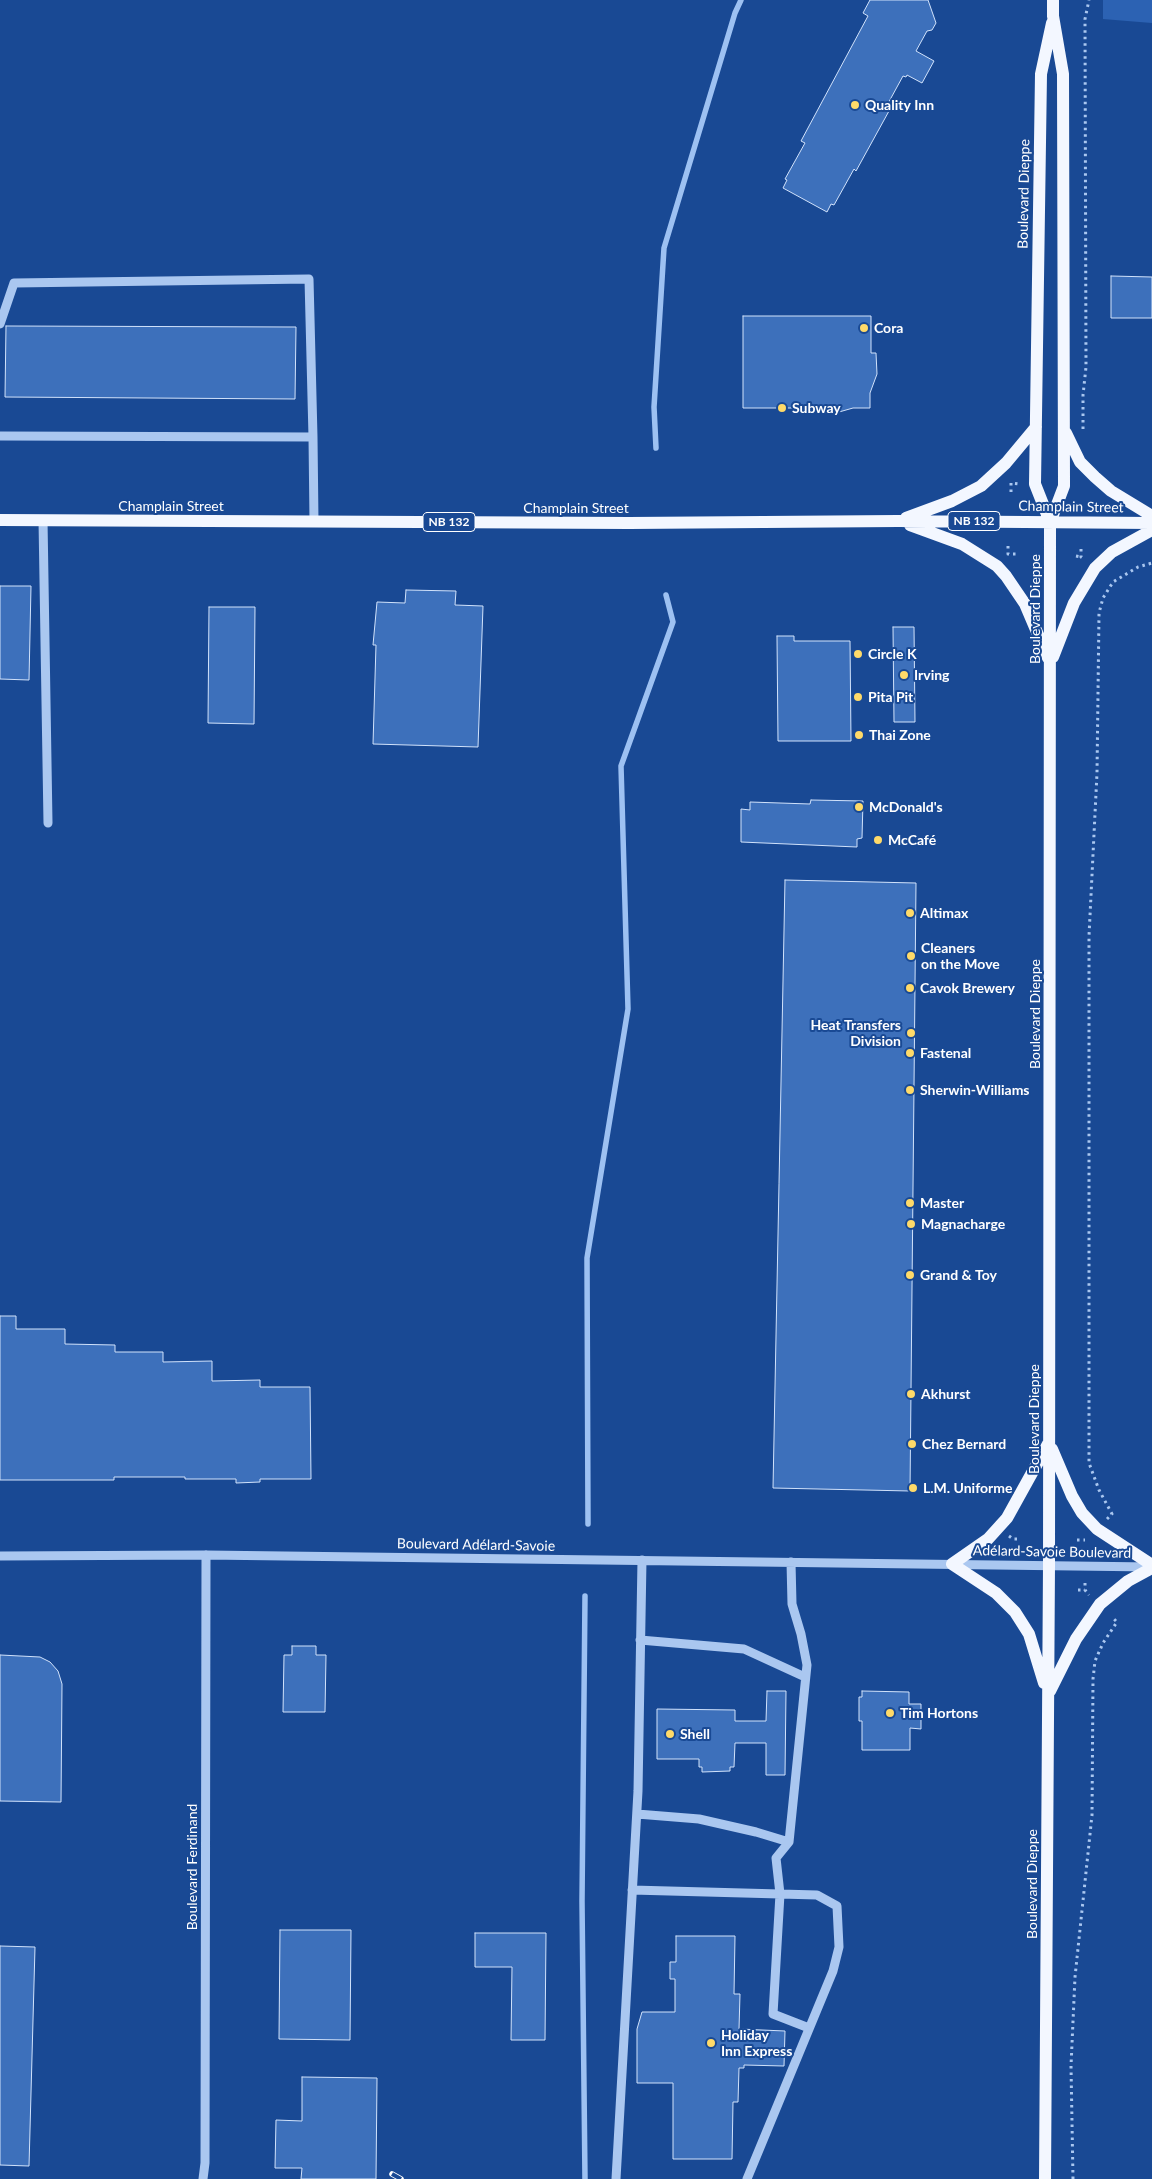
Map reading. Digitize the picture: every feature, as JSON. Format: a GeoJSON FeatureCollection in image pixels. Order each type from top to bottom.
{"type":"FeatureCollection","features":[{"type":"Feature","properties":{"kind":"main road","name":"Boulevard Dieppe"},"geometry":{"type":"LineString","coordinates":[[1045,2179],[1049,1590],[1050,522],[1064,486],[1063,74],[1053,16],[1053,0]]}},
{"type":"Feature","properties":{"kind":"main road","name":"Boulevard Dieppe"},"geometry":{"type":"LineString","coordinates":[[1050,522],[1035,484],[1041,74],[1053,16]]}},
{"type":"Feature","properties":{"kind":"main road"},"geometry":{"type":"LineString","coordinates":[[898,521],[952,501],[981,486],[1006,463],[1036,426]]}},
{"type":"Feature","properties":{"kind":"main road"},"geometry":{"type":"LineString","coordinates":[[1064,429],[1075,454],[1095,477],[1111,491],[1152,516]]}},
{"type":"Feature","properties":{"kind":"main road","name":"Champlain Street"},"geometry":{"type":"LineString","coordinates":[[0,520],[1152,523]]}},
{"type":"Feature","properties":{"kind":"main road"},"geometry":{"type":"LineString","coordinates":[[898,521],[962,544],[997,566],[1025,604],[1050,664]]}},
{"type":"Feature","properties":{"kind":"main road"},"geometry":{"type":"LineString","coordinates":[[1050,664],[1074,603],[1095,568],[1112,552],[1152,530]]}},
{"type":"Feature","properties":{"kind":"main road"},"geometry":{"type":"LineString","coordinates":[[1048,1695],[1029,1634],[1015,1612],[996,1593],[952,1564],[988,1538],[1007,1518],[1049,1442]]}},
{"type":"Feature","properties":{"kind":"main road"},"geometry":{"type":"LineString","coordinates":[[1048,1695],[1076,1639],[1100,1604],[1128,1581],[1152,1567],[1097,1529],[1082,1513],[1072,1496],[1049,1442]]}},
{"type":"Feature","properties":{"kind":"street"},"geometry":{"type":"LineString","coordinates":[[0,324],[14,283],[309,279],[314,522]]}},
{"type":"Feature","properties":{"kind":"street"},"geometry":{"type":"LineString","coordinates":[[0,436],[313,437]]}},
{"type":"Feature","properties":{"kind":"street"},"geometry":{"type":"LineString","coordinates":[[44,520],[48,823]]}},
{"type":"Feature","properties":{"kind":"street","name":"Boulevard Adélard-Savoie"},"geometry":{"type":"LineString","coordinates":[[0,1556],[206,1555],[952,1564]]}},
{"type":"Feature","properties":{"kind":"street","name":"Boulevard Ferdinand"},"geometry":{"type":"LineString","coordinates":[[203,2179],[205,2163],[206,1555]]}},
{"type":"Feature","properties":{"kind":"street"},"geometry":{"type":"LineString","coordinates":[[616,2179],[637,1814],[642,1560]]}},
{"type":"Feature","properties":{"kind":"street"},"geometry":{"type":"LineString","coordinates":[[791,1562],[792,1604],[801,1634],[807,1665],[790,1842],[776,1858],[780,1894],[773,2014],[809,2028]]}},
{"type":"Feature","properties":{"kind":"street","name":"Adélard-Savoie Boulevard"},"geometry":{"type":"LineString","coordinates":[[952,1564],[1152,1567]]}},
{"type":"Feature","properties":{"kind":"street"},"geometry":{"type":"LineString","coordinates":[[640,1640],[744,1649],[805,1677]]}},
{"type":"Feature","properties":{"kind":"street"},"geometry":{"type":"LineString","coordinates":[[637,1814],[699,1819],[790,1842]]}},
{"type":"Feature","properties":{"kind":"street"},"geometry":{"type":"LineString","coordinates":[[632,1890],[817,1895],[837,1906],[839,1948],[833,1971],[747,2179]]}},
{"type":"Feature","properties":{"kind":"path"},"geometry":{"type":"LineString","coordinates":[[1085,434],[1082,427],[1086,367],[1085,19],[1089,0]]}},
{"type":"Feature","properties":{"kind":"path"},"geometry":{"type":"LineString","coordinates":[[1011,492],[1011,483],[1019,484]]}},
{"type":"Feature","properties":{"kind":"path"},"geometry":{"type":"LineString","coordinates":[[1008,546],[1008,554],[1018,554]]}},
{"type":"Feature","properties":{"kind":"path"},"geometry":{"type":"LineString","coordinates":[[1076,556],[1083,558],[1082,549]]}},
{"type":"Feature","properties":{"kind":"path"},"geometry":{"type":"LineString","coordinates":[[1107,1520],[1112,1514],[1098,1490],[1089,1463],[1089,936],[1097,774],[1098,613],[1103,598],[1113,582],[1138,567],[1152,563]]}},
{"type":"Feature","properties":{"kind":"path"},"geometry":{"type":"LineString","coordinates":[[1008,1535],[1013,1539],[1020,1539]]}},
{"type":"Feature","properties":{"kind":"path"},"geometry":{"type":"LineString","coordinates":[[1013,1539],[1013,1545]]}},
{"type":"Feature","properties":{"kind":"path"},"geometry":{"type":"LineString","coordinates":[[1077,1540],[1086,1540]]}},
{"type":"Feature","properties":{"kind":"path"},"geometry":{"type":"LineString","coordinates":[[1085,1583],[1085,1590],[1090,1595]]}},
{"type":"Feature","properties":{"kind":"path"},"geometry":{"type":"LineString","coordinates":[[1078,1590],[1085,1590]]}},
{"type":"Feature","properties":{"kind":"path"},"geometry":{"type":"LineString","coordinates":[[1073,2179],[1071,2066],[1075,1977],[1092,1815],[1093,1679],[1095,1661],[1103,1642],[1117,1622],[1114,1618]]}},
{"type":"Feature","properties":{"kind":"shaded area"},"geometry":{"type":"Polygon","coordinates":[[[1103,0],[1152,0],[1152,23],[1103,19],[1103,0]]]}},
{"type":"Feature","properties":{"kind":"building","name":"Quality Inn"},"geometry":{"type":"Polygon","coordinates":[[[870,0],[928,0],[936,23],[932,30],[927,31],[916,51],[934,61],[922,83],[907,75],[906,77],[903,76],[885,109],[889,111],[856,171],[854,169],[834,205],[831,204],[827,212],[783,188],[787,180],[785,179],[805,143],[801,141],[868,16],[863,13],[870,0]]]}},
{"type":"Feature","properties":{"kind":"building"},"geometry":{"type":"Polygon","coordinates":[[[1111,276],[1152,277],[1152,318],[1111,318],[1111,276]]]}},
{"type":"Feature","properties":{"kind":"building"},"geometry":{"type":"Polygon","coordinates":[[[743,316],[871,316],[871,353],[876,353],[877,374],[870,393],[870,408],[853,408],[832,414],[815,412],[816,408],[743,408],[743,316]]]}},
{"type":"Feature","properties":{"kind":"building"},"geometry":{"type":"Polygon","coordinates":[[[6,326],[296,327],[295,399],[5,397],[6,326]]]}},
{"type":"Feature","properties":{"kind":"building"},"geometry":{"type":"Polygon","coordinates":[[[0,586],[31,586],[29,680],[0,679],[0,586]]]}},
{"type":"Feature","properties":{"kind":"building"},"geometry":{"type":"Polygon","coordinates":[[[406,590],[456,591],[455,605],[483,606],[478,747],[373,744],[376,645],[373,645],[377,602],[405,603],[406,590]]]}},
{"type":"Feature","properties":{"kind":"building"},"geometry":{"type":"Polygon","coordinates":[[[209,607],[255,607],[254,724],[208,723],[209,607]]]}},
{"type":"Feature","properties":{"kind":"building","name":"Irving"},"geometry":{"type":"Polygon","coordinates":[[[893,627],[914,627],[915,722],[894,722],[893,627]]]}},
{"type":"Feature","properties":{"kind":"building"},"geometry":{"type":"Polygon","coordinates":[[[777,636],[794,636],[794,641],[850,641],[851,741],[778,741],[777,636]]]}},
{"type":"Feature","properties":{"kind":"building"},"geometry":{"type":"Polygon","coordinates":[[[811,800],[863,801],[862,838],[857,839],[857,847],[741,842],[741,809],[750,810],[750,802],[810,804],[811,800]]]}},
{"type":"Feature","properties":{"kind":"building"},"geometry":{"type":"Polygon","coordinates":[[[785,880],[916,883],[910,1491],[773,1488],[785,880]]]}},
{"type":"Feature","properties":{"kind":"building"},"geometry":{"type":"Polygon","coordinates":[[[0,1316],[16,1316],[16,1329],[65,1329],[65,1344],[115,1345],[115,1352],[163,1352],[163,1362],[212,1361],[212,1381],[260,1380],[260,1387],[310,1387],[311,1479],[260,1479],[260,1482],[236,1483],[236,1479],[185,1479],[185,1477],[114,1477],[114,1480],[0,1480],[0,1316]]]}},
{"type":"Feature","properties":{"kind":"building"},"geometry":{"type":"Polygon","coordinates":[[[292,1646],[316,1646],[316,1655],[326,1655],[325,1712],[283,1712],[284,1655],[292,1655],[292,1646]]]}},
{"type":"Feature","properties":{"kind":"building"},"geometry":{"type":"Polygon","coordinates":[[[0,1655],[40,1657],[50,1662],[58,1671],[62,1684],[61,1802],[0,1801],[0,1655]]]}},
{"type":"Feature","properties":{"kind":"building","name":"Shell"},"geometry":{"type":"Polygon","coordinates":[[[767,1691],[786,1691],[785,1775],[766,1775],[766,1743],[735,1743],[734,1767],[730,1767],[730,1771],[702,1772],[702,1767],[699,1767],[699,1759],[657,1759],[657,1709],[735,1710],[735,1721],[766,1721],[767,1691]]]}},
{"type":"Feature","properties":{"kind":"building","name":"Tim Hortons"},"geometry":{"type":"Polygon","coordinates":[[[862,1691],[909,1692],[909,1704],[921,1704],[921,1729],[910,1728],[910,1750],[862,1750],[862,1721],[859,1721],[859,1697],[862,1697],[862,1691]]]}},
{"type":"Feature","properties":{"kind":"building"},"geometry":{"type":"Polygon","coordinates":[[[280,1930],[351,1930],[350,2040],[279,2039],[280,1930]]]}},
{"type":"Feature","properties":{"kind":"building"},"geometry":{"type":"Polygon","coordinates":[[[475,1933],[546,1933],[545,2040],[511,2040],[512,1967],[475,1967],[475,1933]]]}},
{"type":"Feature","properties":{"kind":"building","name":"Holiday Inn Express"},"geometry":{"type":"Polygon","coordinates":[[[676,1936],[735,1936],[734,1994],[740,1994],[739,2029],[785,2031],[784,2066],[744,2065],[744,2068],[739,2068],[738,2102],[733,2102],[732,2159],[673,2159],[673,2083],[637,2083],[637,2029],[642,2012],[675,2012],[675,1979],[670,1979],[670,1962],[676,1962],[676,1936]]]}},
{"type":"Feature","properties":{"kind":"building"},"geometry":{"type":"Polygon","coordinates":[[[0,1946],[35,1947],[29,2166],[0,2165],[0,1946]]]}},
{"type":"Feature","properties":{"kind":"building"},"geometry":{"type":"Polygon","coordinates":[[[302,2077],[377,2078],[376,2179],[301,2179],[302,2168],[275,2168],[276,2120],[302,2121],[302,2077]]]}},
{"type":"Feature","properties":{"kind":"waterway"},"geometry":{"type":"LineString","coordinates":[[656,448],[654,407],[664,248],[735,13],[741,0]]}},
{"type":"Feature","properties":{"kind":"waterway"},"geometry":{"type":"LineString","coordinates":[[588,1524],[587,1258],[628,1009],[621,766],[673,622],[666,595]]}},
{"type":"Feature","properties":{"kind":"waterway"},"geometry":{"type":"LineString","coordinates":[[585,1596],[582,1901],[585,2179]]}},
{"type":"Feature","properties":{"kind":"railway"},"geometry":{"type":"LineString","coordinates":[[392,2174],[401,2179]]}},
{"type":"Feature","properties":{"kind":"place","name":"Quality Inn"},"geometry":{"type":"Point","coordinates":[855,105]}},
{"type":"Feature","properties":{"kind":"place","name":"Cora"},"geometry":{"type":"Point","coordinates":[864,328]}},
{"type":"Feature","properties":{"kind":"place","name":"Subway"},"geometry":{"type":"Point","coordinates":[782,408]}},
{"type":"Feature","properties":{"kind":"place","name":"Circle K"},"geometry":{"type":"Point","coordinates":[858,654]}},
{"type":"Feature","properties":{"kind":"place","name":"Irving"},"geometry":{"type":"Point","coordinates":[904,675]}},
{"type":"Feature","properties":{"kind":"place","name":"Pita Pit"},"geometry":{"type":"Point","coordinates":[858,697]}},
{"type":"Feature","properties":{"kind":"place","name":"Thai Zone"},"geometry":{"type":"Point","coordinates":[859,735]}},
{"type":"Feature","properties":{"kind":"place","name":"McDonald's"},"geometry":{"type":"Point","coordinates":[859,807]}},
{"type":"Feature","properties":{"kind":"place","name":"McCafé"},"geometry":{"type":"Point","coordinates":[878,840]}},
{"type":"Feature","properties":{"kind":"place","name":"Altimax"},"geometry":{"type":"Point","coordinates":[910,913]}},
{"type":"Feature","properties":{"kind":"place","name":"Cleaners on the Move"},"geometry":{"type":"Point","coordinates":[911,956]}},
{"type":"Feature","properties":{"kind":"place","name":"Cavok Brewery"},"geometry":{"type":"Point","coordinates":[910,988]}},
{"type":"Feature","properties":{"kind":"place","name":"Heat Transfers Division"},"geometry":{"type":"Point","coordinates":[911,1033]}},
{"type":"Feature","properties":{"kind":"place","name":"Fastenal"},"geometry":{"type":"Point","coordinates":[910,1053]}},
{"type":"Feature","properties":{"kind":"place","name":"Sherwin-Williams"},"geometry":{"type":"Point","coordinates":[910,1090]}},
{"type":"Feature","properties":{"kind":"place","name":"Master"},"geometry":{"type":"Point","coordinates":[910,1203]}},
{"type":"Feature","properties":{"kind":"place","name":"Magnacharge"},"geometry":{"type":"Point","coordinates":[911,1224]}},
{"type":"Feature","properties":{"kind":"place","name":"Grand & Toy"},"geometry":{"type":"Point","coordinates":[910,1275]}},
{"type":"Feature","properties":{"kind":"place","name":"Akhurst"},"geometry":{"type":"Point","coordinates":[911,1394]}},
{"type":"Feature","properties":{"kind":"place","name":"Chez Bernard"},"geometry":{"type":"Point","coordinates":[912,1444]}},
{"type":"Feature","properties":{"kind":"place","name":"L.M. Uniforme"},"geometry":{"type":"Point","coordinates":[913,1488]}},
{"type":"Feature","properties":{"kind":"place","name":"Tim Hortons"},"geometry":{"type":"Point","coordinates":[890,1713]}},
{"type":"Feature","properties":{"kind":"place","name":"Shell"},"geometry":{"type":"Point","coordinates":[670,1734]}},
{"type":"Feature","properties":{"kind":"place","name":"Holiday Inn Express"},"geometry":{"type":"Point","coordinates":[711,2043]}}]}
